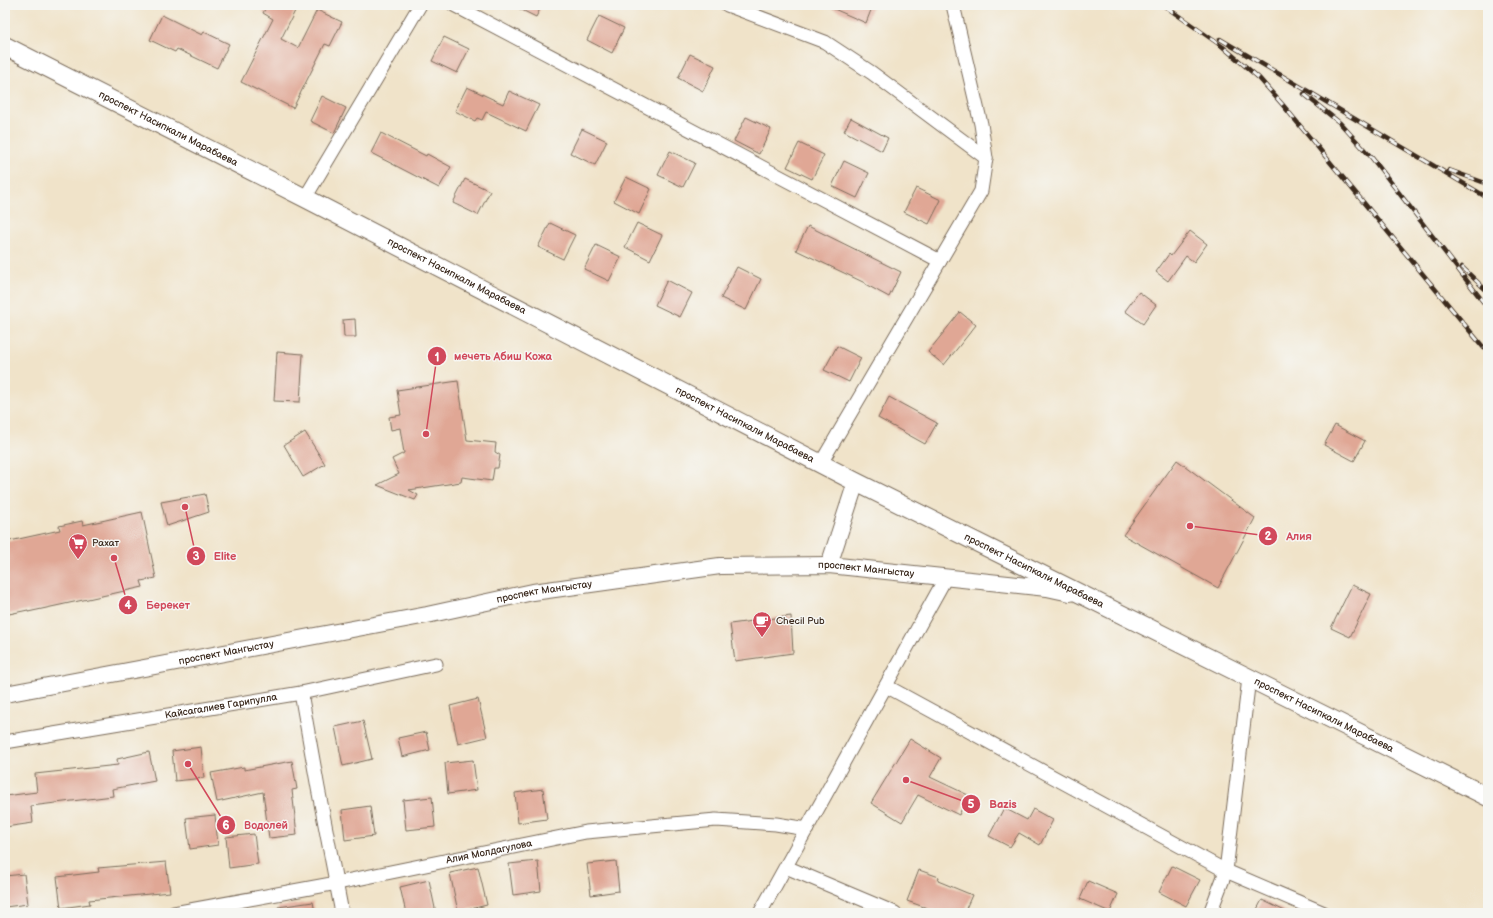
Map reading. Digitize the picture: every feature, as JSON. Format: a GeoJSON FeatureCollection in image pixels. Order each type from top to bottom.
{"type":"FeatureCollection","features":[{"type":"Feature","properties":{"kind":"main road","name":"проспект Насипкали Марабаева"},"geometry":{"type":"LineString","coordinates":[[5,46],[305,198],[856,482],[1488,797]]}},
{"type":"Feature","properties":{"kind":"street"},"geometry":{"type":"LineString","coordinates":[[305,198],[420,5]]}},
{"type":"Feature","properties":{"kind":"street"},"geometry":{"type":"LineString","coordinates":[[454,5],[940,261]]}},
{"type":"Feature","properties":{"kind":"street"},"geometry":{"type":"LineString","coordinates":[[727,5],[825,42],[872,72],[986,158]]}},
{"type":"Feature","properties":{"kind":"street"},"geometry":{"type":"LineString","coordinates":[[821,463],[981,191],[986,158],[981,124],[953,5]]}},
{"type":"Feature","properties":{"kind":"street"},"geometry":{"type":"LineString","coordinates":[[830,565],[856,482]]}},
{"type":"Feature","properties":{"kind":"street","name":"проспект Мангыстау"},"geometry":{"type":"LineString","coordinates":[[5,694],[420,617],[532,592],[720,566],[830,565],[1046,588],[1089,598]]}},
{"type":"Feature","properties":{"kind":"street"},"geometry":{"type":"LineString","coordinates":[[760,913],[946,577]]}},
{"type":"Feature","properties":{"kind":"street","name":"Кайсагалиев Гарипулла"},"geometry":{"type":"LineString","coordinates":[[5,742],[301,693],[436,664]]}},
{"type":"Feature","properties":{"kind":"street"},"geometry":{"type":"LineString","coordinates":[[1210,913],[1226,871],[1249,678]]}},
{"type":"Feature","properties":{"kind":"street"},"geometry":{"type":"LineString","coordinates":[[886,686],[1226,871],[1324,913]]}},
{"type":"Feature","properties":{"kind":"street"},"geometry":{"type":"LineString","coordinates":[[301,693],[342,913]]}},
{"type":"Feature","properties":{"kind":"street","name":"Алия Молдагулова"},"geometry":{"type":"LineString","coordinates":[[174,913],[337,883],[586,832],[716,820],[776,824],[807,828]]}},
{"type":"Feature","properties":{"kind":"street"},"geometry":{"type":"LineString","coordinates":[[786,866],[895,913]]}},
{"type":"Feature","properties":{"kind":"building"},"geometry":{"type":"Polygon","coordinates":[[[267,5],[298,5],[281,39],[298,48],[317,10],[342,22],[330,46],[325,44],[293,108],[241,82],[273,19],[263,13],[267,5]]]}},
{"type":"Feature","properties":{"kind":"building"},"geometry":{"type":"Polygon","coordinates":[[[512,5],[542,5],[536,17],[512,5]]]}},
{"type":"Feature","properties":{"kind":"building"},"geometry":{"type":"Polygon","coordinates":[[[825,5],[873,5],[866,23],[825,5]]]}},
{"type":"Feature","properties":{"kind":"building"},"geometry":{"type":"Polygon","coordinates":[[[162,15],[202,35],[204,32],[229,44],[217,68],[177,49],[175,52],[150,40],[162,15]]]}},
{"type":"Feature","properties":{"kind":"building"},"geometry":{"type":"Polygon","coordinates":[[[599,16],[624,28],[612,53],[587,40],[599,16]]]}},
{"type":"Feature","properties":{"kind":"building"},"geometry":{"type":"Polygon","coordinates":[[[444,37],[469,49],[457,73],[432,61],[444,37]]]}},
{"type":"Feature","properties":{"kind":"building"},"geometry":{"type":"Polygon","coordinates":[[[690,54],[715,66],[703,91],[678,78],[690,54]]]}},
{"type":"Feature","properties":{"kind":"building"},"geometry":{"type":"Polygon","coordinates":[[[467,87],[503,104],[509,91],[539,105],[526,131],[486,112],[482,120],[477,118],[475,121],[455,111],[467,87]]]}},
{"type":"Feature","properties":{"kind":"building"},"geometry":{"type":"Polygon","coordinates":[[[322,96],[346,108],[334,133],[310,121],[322,96]]]}},
{"type":"Feature","properties":{"kind":"building"},"geometry":{"type":"Polygon","coordinates":[[[746,117],[771,129],[759,154],[734,141],[746,117]]]}},
{"type":"Feature","properties":{"kind":"building"},"geometry":{"type":"Polygon","coordinates":[[[851,118],[888,138],[882,151],[844,131],[851,118]]]}},
{"type":"Feature","properties":{"kind":"building"},"geometry":{"type":"Polygon","coordinates":[[[582,129],[607,141],[595,165],[570,153],[582,129]]]}},
{"type":"Feature","properties":{"kind":"building"},"geometry":{"type":"Polygon","coordinates":[[[381,133],[426,156],[427,154],[451,167],[439,188],[371,153],[381,133]]]}},
{"type":"Feature","properties":{"kind":"building"},"geometry":{"type":"Polygon","coordinates":[[[799,143],[824,155],[812,179],[787,167],[799,143]]]}},
{"type":"Feature","properties":{"kind":"building"},"geometry":{"type":"Polygon","coordinates":[[[670,151],[695,163],[683,187],[658,175],[670,151]]]}},
{"type":"Feature","properties":{"kind":"building"},"geometry":{"type":"Polygon","coordinates":[[[844,161],[869,173],[857,198],[832,186],[844,161]]]}},
{"type":"Feature","properties":{"kind":"building"},"geometry":{"type":"Polygon","coordinates":[[[626,177],[651,189],[639,214],[614,201],[626,177]]]}},
{"type":"Feature","properties":{"kind":"building"},"geometry":{"type":"Polygon","coordinates":[[[465,179],[490,191],[478,215],[453,203],[465,179]]]}},
{"type":"Feature","properties":{"kind":"building"},"geometry":{"type":"Polygon","coordinates":[[[916,188],[941,200],[929,224],[904,212],[916,188]]]}},
{"type":"Feature","properties":{"kind":"building"},"geometry":{"type":"Polygon","coordinates":[[[550,223],[575,235],[563,259],[538,247],[550,223]]]}},
{"type":"Feature","properties":{"kind":"building"},"geometry":{"type":"Polygon","coordinates":[[[637,223],[662,235],[650,260],[625,247],[637,223]]]}},
{"type":"Feature","properties":{"kind":"building"},"geometry":{"type":"Polygon","coordinates":[[[808,226],[901,272],[889,297],[865,283],[796,250],[808,226]]]}},
{"type":"Feature","properties":{"kind":"building"},"geometry":{"type":"Polygon","coordinates":[[[1190,231],[1207,244],[1194,262],[1186,256],[1168,281],[1156,272],[1169,254],[1171,256],[1190,231]]]}},
{"type":"Feature","properties":{"kind":"building"},"geometry":{"type":"Polygon","coordinates":[[[596,245],[621,257],[609,281],[584,269],[596,245]]]}},
{"type":"Feature","properties":{"kind":"building"},"geometry":{"type":"Polygon","coordinates":[[[737,267],[761,279],[746,310],[721,298],[737,267]]]}},
{"type":"Feature","properties":{"kind":"building"},"geometry":{"type":"Polygon","coordinates":[[[667,280],[692,293],[680,317],[655,305],[667,280]]]}},
{"type":"Feature","properties":{"kind":"building"},"geometry":{"type":"Polygon","coordinates":[[[1139,292],[1156,305],[1143,324],[1125,311],[1139,292]]]}},
{"type":"Feature","properties":{"kind":"building"},"geometry":{"type":"Polygon","coordinates":[[[960,312],[976,325],[944,365],[928,352],[960,312]]]}},
{"type":"Feature","properties":{"kind":"building"},"geometry":{"type":"Polygon","coordinates":[[[355,319],[356,337],[344,337],[343,320],[355,319]]]}},
{"type":"Feature","properties":{"kind":"building"},"geometry":{"type":"Polygon","coordinates":[[[837,346],[861,358],[849,382],[824,370],[837,346]]]}},
{"type":"Feature","properties":{"kind":"building"},"geometry":{"type":"Polygon","coordinates":[[[277,352],[303,354],[300,402],[274,401],[277,352]]]}},
{"type":"Feature","properties":{"kind":"building"},"geometry":{"type":"Polygon","coordinates":[[[458,381],[467,440],[496,443],[495,452],[500,455],[498,468],[494,468],[492,481],[462,477],[461,482],[409,490],[418,495],[415,500],[377,485],[399,474],[392,459],[404,453],[400,428],[391,430],[389,417],[401,415],[397,390],[458,381]]]}},
{"type":"Feature","properties":{"kind":"building"},"geometry":{"type":"Polygon","coordinates":[[[889,397],[937,423],[925,444],[878,418],[889,397]]]}},
{"type":"Feature","properties":{"kind":"building"},"geometry":{"type":"Polygon","coordinates":[[[1335,425],[1365,441],[1354,461],[1324,445],[1335,425]]]}},
{"type":"Feature","properties":{"kind":"building"},"geometry":{"type":"Polygon","coordinates":[[[305,432],[325,464],[303,477],[284,445],[305,432]]]}},
{"type":"Feature","properties":{"kind":"building"},"geometry":{"type":"Polygon","coordinates":[[[1177,460],[1255,518],[1218,588],[1123,535],[1177,460]]]}},
{"type":"Feature","properties":{"kind":"building"},"geometry":{"type":"Polygon","coordinates":[[[205,494],[209,512],[167,526],[161,502],[205,494]]]}},
{"type":"Feature","properties":{"kind":"building","name":"Рахат"},"geometry":{"type":"Polygon","coordinates":[[[142,512],[156,578],[141,581],[143,587],[28,612],[28,610],[9,614],[5,595],[5,542],[60,530],[59,526],[82,521],[83,525],[142,512]]]}},
{"type":"Feature","properties":{"kind":"building"},"geometry":{"type":"Polygon","coordinates":[[[1352,585],[1371,594],[1350,637],[1331,628],[1352,585]]]}},
{"type":"Feature","properties":{"kind":"building","name":"Checil Pub"},"geometry":{"type":"Polygon","coordinates":[[[791,616],[793,653],[735,661],[730,624],[791,616]]]}},
{"type":"Feature","properties":{"kind":"building"},"geometry":{"type":"Polygon","coordinates":[[[478,699],[487,737],[458,744],[450,706],[478,699]]]}},
{"type":"Feature","properties":{"kind":"building"},"geometry":{"type":"Polygon","coordinates":[[[363,721],[372,759],[343,766],[335,727],[363,721]]]}},
{"type":"Feature","properties":{"kind":"building"},"geometry":{"type":"Polygon","coordinates":[[[426,732],[430,750],[402,757],[398,738],[426,732]]]}},
{"type":"Feature","properties":{"kind":"building"},"geometry":{"type":"Polygon","coordinates":[[[910,739],[941,758],[930,777],[968,795],[959,815],[918,795],[902,822],[871,803],[910,739]]]}},
{"type":"Feature","properties":{"kind":"building"},"geometry":{"type":"Polygon","coordinates":[[[201,747],[204,778],[175,781],[172,751],[201,747]]]}},
{"type":"Feature","properties":{"kind":"building"},"geometry":{"type":"Polygon","coordinates":[[[149,752],[155,781],[112,789],[113,796],[31,806],[33,823],[5,827],[5,796],[37,792],[35,774],[118,765],[117,759],[149,752]]]}},
{"type":"Feature","properties":{"kind":"building"},"geometry":{"type":"Polygon","coordinates":[[[473,760],[477,790],[448,794],[445,763],[473,760]]]}},
{"type":"Feature","properties":{"kind":"building"},"geometry":{"type":"Polygon","coordinates":[[[292,761],[297,789],[292,790],[297,835],[269,838],[263,792],[217,802],[211,773],[244,767],[244,770],[292,761]]]}},
{"type":"Feature","properties":{"kind":"building"},"geometry":{"type":"Polygon","coordinates":[[[543,789],[547,819],[518,823],[515,793],[543,789]]]}},
{"type":"Feature","properties":{"kind":"building"},"geometry":{"type":"Polygon","coordinates":[[[432,797],[435,827],[406,830],[403,800],[432,797]]]}},
{"type":"Feature","properties":{"kind":"building"},"geometry":{"type":"Polygon","coordinates":[[[370,806],[374,836],[345,840],[342,810],[370,806]]]}},
{"type":"Feature","properties":{"kind":"building"},"geometry":{"type":"Polygon","coordinates":[[[1004,808],[1027,820],[1033,809],[1053,820],[1040,845],[1019,833],[1010,847],[989,836],[1004,808]]]}},
{"type":"Feature","properties":{"kind":"building"},"geometry":{"type":"Polygon","coordinates":[[[215,815],[218,845],[190,849],[186,818],[215,815]]]}},
{"type":"Feature","properties":{"kind":"building"},"geometry":{"type":"Polygon","coordinates":[[[254,834],[258,864],[229,868],[226,837],[254,834]]]}},
{"type":"Feature","properties":{"kind":"building"},"geometry":{"type":"Polygon","coordinates":[[[538,861],[541,891],[513,895],[509,864],[538,861]]]}},
{"type":"Feature","properties":{"kind":"building"},"geometry":{"type":"Polygon","coordinates":[[[616,861],[619,891],[591,895],[587,864],[616,861]]]}},
{"type":"Feature","properties":{"kind":"building"},"geometry":{"type":"Polygon","coordinates":[[[166,862],[170,892],[89,900],[90,904],[61,908],[57,877],[99,872],[98,868],[166,862]]]}},
{"type":"Feature","properties":{"kind":"building"},"geometry":{"type":"Polygon","coordinates":[[[1172,866],[1200,880],[1186,906],[1159,892],[1172,866]]]}},
{"type":"Feature","properties":{"kind":"building"},"geometry":{"type":"Polygon","coordinates":[[[478,867],[487,905],[458,912],[450,873],[478,867]]]}},
{"type":"Feature","properties":{"kind":"building"},"geometry":{"type":"Polygon","coordinates":[[[919,870],[939,877],[938,881],[972,895],[964,913],[941,913],[907,901],[919,870]]]}},
{"type":"Feature","properties":{"kind":"building"},"geometry":{"type":"Polygon","coordinates":[[[24,874],[28,904],[5,907],[5,876],[24,874]]]}},
{"type":"Feature","properties":{"kind":"building"},"geometry":{"type":"Polygon","coordinates":[[[429,880],[436,913],[406,913],[400,887],[429,880]]]}},
{"type":"Feature","properties":{"kind":"building"},"geometry":{"type":"Polygon","coordinates":[[[1088,881],[1118,894],[1110,912],[1080,899],[1088,881]]]}},
{"type":"Feature","properties":{"kind":"building"},"geometry":{"type":"Polygon","coordinates":[[[1262,900],[1289,913],[1255,913],[1262,900]]]}},
{"type":"Feature","properties":{"kind":"building"},"geometry":{"type":"Polygon","coordinates":[[[313,902],[315,913],[278,913],[278,907],[313,902]]]}},
{"type":"Feature","properties":{"kind":"railway"},"geometry":{"type":"LineString","coordinates":[[1166,7],[1223,47],[1259,78],[1484,348]]}},
{"type":"Feature","properties":{"kind":"railway"},"geometry":{"type":"LineString","coordinates":[[1220,39],[1488,198]]}},
{"type":"Feature","properties":{"kind":"railway"},"geometry":{"type":"LineString","coordinates":[[1304,94],[1340,123],[1372,158],[1488,308]]}},
{"type":"Feature","properties":{"kind":"railway"},"geometry":{"type":"LineString","coordinates":[[1449,170],[1488,184]]}},
{"type":"Feature","properties":{"kind":"railway"},"geometry":{"type":"LineString","coordinates":[[1462,267],[1488,292]]}},
{"type":"Feature","properties":{"kind":"place","name":"мечеть Абиш Кожа"},"geometry":{"type":"Point","coordinates":[426,434]}},
{"type":"Feature","properties":{"kind":"place","name":"Elite"},"geometry":{"type":"Point","coordinates":[185,507]}},
{"type":"Feature","properties":{"kind":"place","name":"Алия"},"geometry":{"type":"Point","coordinates":[1190,526]}},
{"type":"Feature","properties":{"kind":"place","name":"Берекет"},"geometry":{"type":"Point","coordinates":[114,558]}},
{"type":"Feature","properties":{"kind":"place","name":"Рахат"},"geometry":{"type":"Point","coordinates":[78,560]}},
{"type":"Feature","properties":{"kind":"place","name":"Checil Pub"},"geometry":{"type":"Point","coordinates":[762,638]}},
{"type":"Feature","properties":{"kind":"place","name":"Водолей"},"geometry":{"type":"Point","coordinates":[188,764]}},
{"type":"Feature","properties":{"kind":"place","name":"Bazis"},"geometry":{"type":"Point","coordinates":[906,780]}}]}
